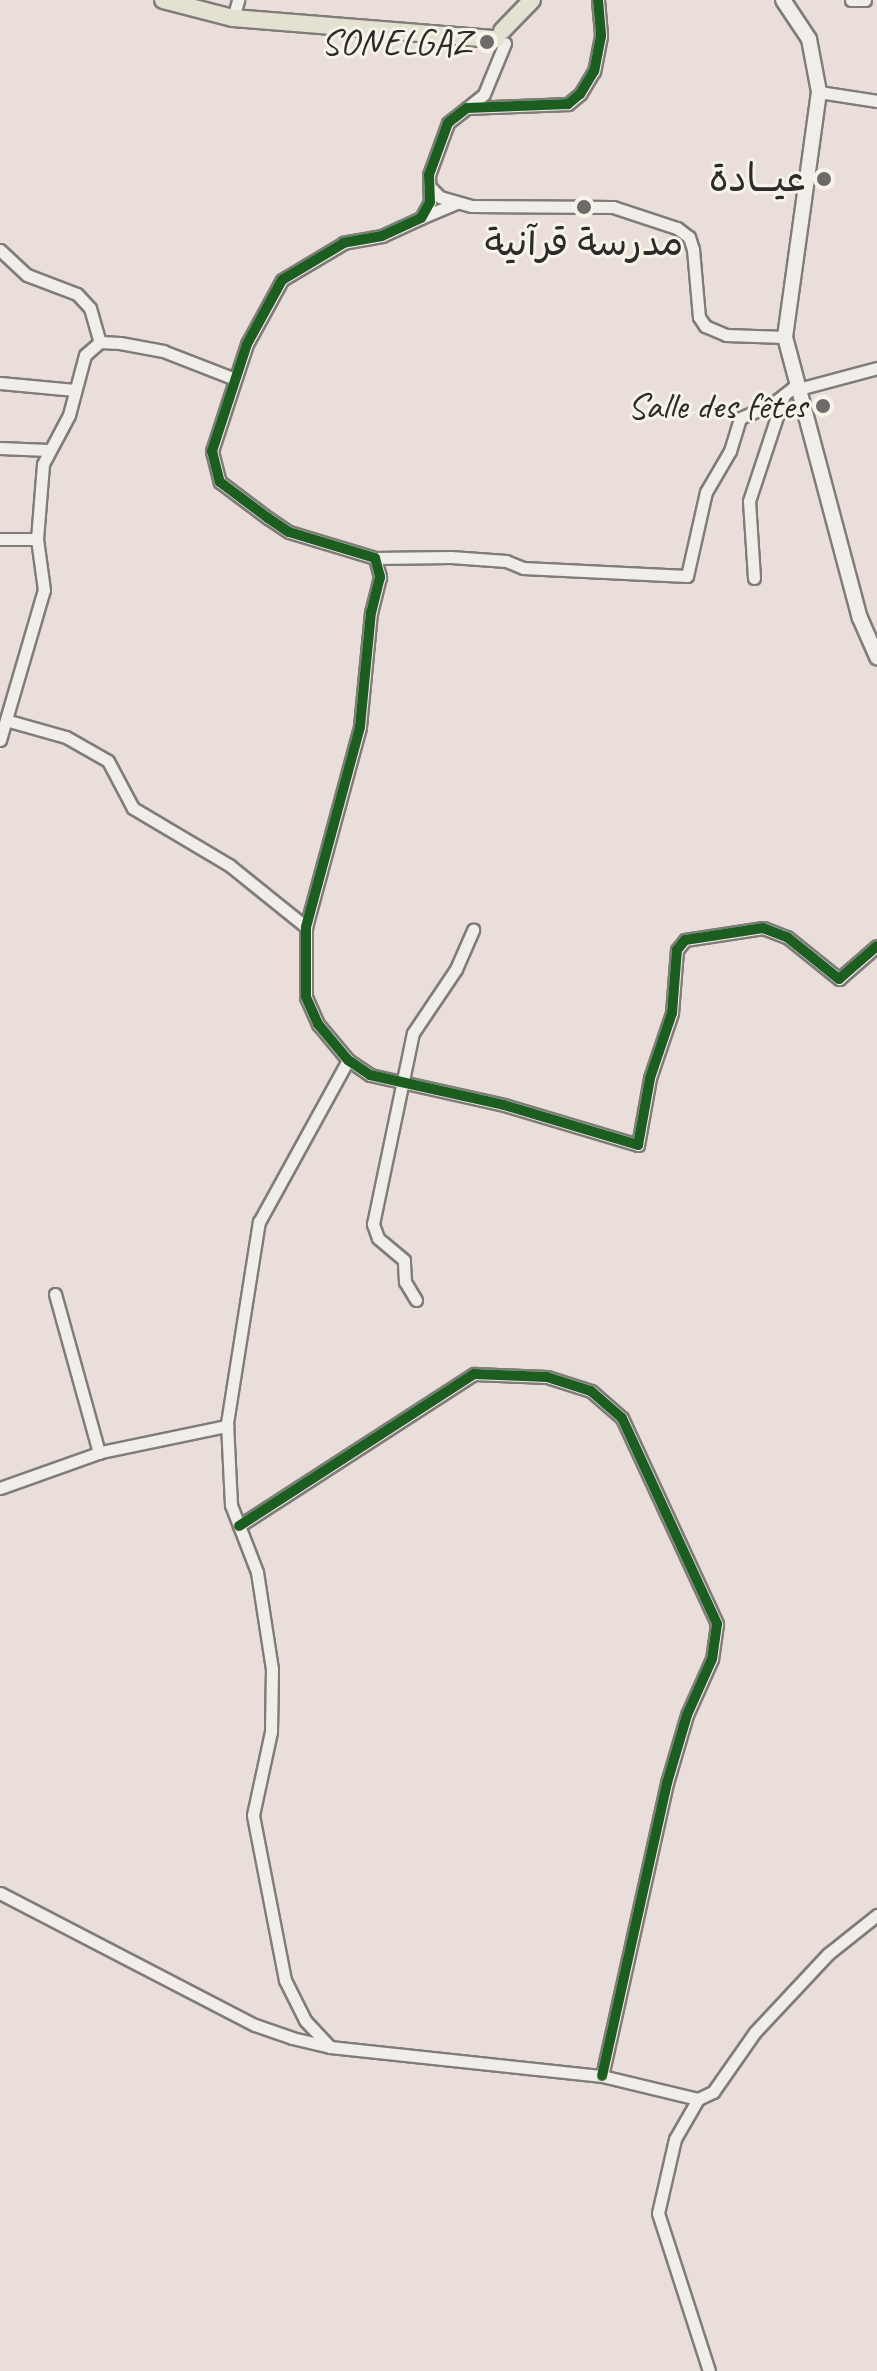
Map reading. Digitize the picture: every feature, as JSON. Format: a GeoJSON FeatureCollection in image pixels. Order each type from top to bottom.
{"type":"FeatureCollection","features":[{"type":"Feature","properties":{"kind":"main road"},"geometry":{"type":"LineString","coordinates":[[163,0],[233,18],[502,38],[532,0]]}},
{"type":"Feature","properties":{"kind":"street"},"geometry":{"type":"LineString","coordinates":[[233,18],[238,0]]}},
{"type":"Feature","properties":{"kind":"street"},"geometry":{"type":"LineString","coordinates":[[467,108],[495,104],[568,104],[580,94],[594,71],[601,36],[598,0]]}},
{"type":"Feature","properties":{"kind":"street"},"geometry":{"type":"LineString","coordinates":[[783,0],[809,39],[819,92],[785,337],[791,390],[860,618],[877,657]]}},
{"type":"Feature","properties":{"kind":"street"},"geometry":{"type":"LineString","coordinates":[[421,218],[430,202],[429,186],[448,123],[484,94],[502,38]]}},
{"type":"Feature","properties":{"kind":"street"},"geometry":{"type":"LineString","coordinates":[[819,92],[877,101]]}},
{"type":"Feature","properties":{"kind":"street"},"geometry":{"type":"LineString","coordinates":[[484,94],[495,104]]}},
{"type":"Feature","properties":{"kind":"street"},"geometry":{"type":"LineString","coordinates":[[429,186],[457,203]]}},
{"type":"Feature","properties":{"kind":"street"},"geometry":{"type":"LineString","coordinates":[[785,337],[726,335],[705,326],[699,317],[693,249],[677,228],[613,207],[457,203],[382,236],[344,243],[282,280],[247,344],[212,451],[220,482],[289,532],[375,558],[451,557],[506,561],[523,568],[687,576],[706,492],[730,451],[740,418],[791,390],[877,368]]}},
{"type":"Feature","properties":{"kind":"street"},"geometry":{"type":"LineString","coordinates":[[0,250],[27,275],[77,294],[90,308],[100,342]]}},
{"type":"Feature","properties":{"kind":"street"},"geometry":{"type":"LineString","coordinates":[[0,740],[9,721],[25,645],[44,590],[37,539],[48,450],[69,415],[85,355],[100,342],[163,351],[235,379]]}},
{"type":"Feature","properties":{"kind":"street"},"geometry":{"type":"LineString","coordinates":[[0,383],[75,390]]}},
{"type":"Feature","properties":{"kind":"street"},"geometry":{"type":"LineString","coordinates":[[754,578],[749,501],[791,390]]}},
{"type":"Feature","properties":{"kind":"street"},"geometry":{"type":"LineString","coordinates":[[0,448],[48,450]]}},
{"type":"Feature","properties":{"kind":"street"},"geometry":{"type":"LineString","coordinates":[[0,539],[37,539]]}},
{"type":"Feature","properties":{"kind":"street"},"geometry":{"type":"LineString","coordinates":[[375,558],[380,577],[371,612],[360,727],[306,927],[306,997],[318,1024],[348,1060],[370,1075],[400,1084],[504,1105],[638,1145],[650,1078],[672,1013],[677,950],[685,940],[695,935],[775,931],[839,979],[877,946]]}},
{"type":"Feature","properties":{"kind":"street"},"geometry":{"type":"LineString","coordinates":[[9,721],[66,737],[108,761],[133,808],[229,865],[306,927]]}},
{"type":"Feature","properties":{"kind":"street"},"geometry":{"type":"LineString","coordinates":[[416,1300],[405,1282],[404,1260],[378,1238],[373,1224],[413,1033],[456,969],[473,930]]}},
{"type":"Feature","properties":{"kind":"street"},"geometry":{"type":"LineString","coordinates":[[330,2047],[305,2020],[285,1980],[253,1815],[271,1732],[273,1681],[257,1572],[231,1505],[227,1426],[259,1222],[348,1060]]}},
{"type":"Feature","properties":{"kind":"street"},"geometry":{"type":"LineString","coordinates":[[55,1294],[99,1453]]}},
{"type":"Feature","properties":{"kind":"street"},"geometry":{"type":"LineString","coordinates":[[239,1526],[474,1374],[547,1377],[591,1391],[622,1418],[717,1624],[712,1659],[667,1783],[602,2076]]}},
{"type":"Feature","properties":{"kind":"street"},"geometry":{"type":"LineString","coordinates":[[0,1488],[99,1453],[227,1426]]}},
{"type":"Feature","properties":{"kind":"street"},"geometry":{"type":"LineString","coordinates":[[0,1893],[255,2025],[292,2038],[330,2047],[602,2076],[698,2099]]}},
{"type":"Feature","properties":{"kind":"street"},"geometry":{"type":"LineString","coordinates":[[709,2371],[658,2213],[675,2139],[698,2099],[713,2092],[755,2032],[818,1965],[877,1915]]}},
{"type":"Feature","properties":{"kind":"street"},"geometry":{"type":"LineString","coordinates":[[292,2038],[303,2032],[305,2020]]}},
{"type":"Feature","properties":{"kind":"cycle path"},"geometry":{"type":"LineString","coordinates":[[598,0],[601,36],[594,71],[580,94],[568,104],[467,108],[448,123],[429,175],[430,202],[421,218],[382,236],[344,243],[282,280],[247,344],[212,451],[220,482],[289,532],[375,558],[380,577],[371,612],[360,727],[306,927],[306,997],[318,1024],[348,1060],[370,1075],[504,1105],[638,1145],[650,1078],[672,1013],[677,950],[685,940],[763,928],[787,937],[839,979],[877,946]]}},
{"type":"Feature","properties":{"kind":"cycle path"},"geometry":{"type":"LineString","coordinates":[[239,1526],[474,1374],[547,1377],[591,1391],[622,1418],[717,1624],[712,1659],[687,1715],[667,1783],[602,2076]]}},
{"type":"Feature","properties":{"kind":"place","name":"SONELGAZ"},"geometry":{"type":"Point","coordinates":[487,42]}},
{"type":"Feature","properties":{"kind":"place","name":"عيــادة"},"geometry":{"type":"Point","coordinates":[824,179]}},
{"type":"Feature","properties":{"kind":"place","name":"مدرسة قرآنية"},"geometry":{"type":"Point","coordinates":[584,207]}},
{"type":"Feature","properties":{"kind":"place","name":"Salle des fêtes"},"geometry":{"type":"Point","coordinates":[823,406]}}]}
